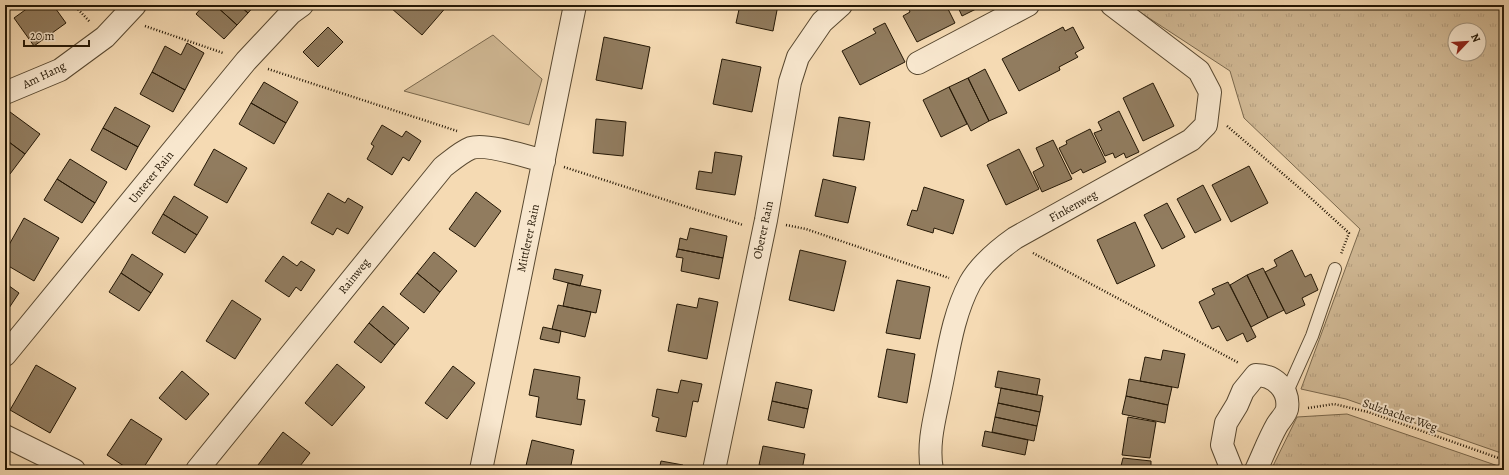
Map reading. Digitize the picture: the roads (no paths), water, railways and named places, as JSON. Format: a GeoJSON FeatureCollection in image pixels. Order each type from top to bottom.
{"type":"FeatureCollection","features":[{"type":"Feature","properties":{"kind":"street","name":"Unterer Rain"},"geometry":{"type":"LineString","coordinates":[[5,354],[246,61],[291,13],[302,5]]}},
{"type":"Feature","properties":{"kind":"street","name":"Mittlerer Rain"},"geometry":{"type":"LineString","coordinates":[[481,470],[575,5]]}},
{"type":"Feature","properties":{"kind":"street","name":"Oberer Rain"},"geometry":{"type":"LineString","coordinates":[[714,470],[766,220],[790,82],[798,57],[822,22],[841,5]]}},
{"type":"Feature","properties":{"kind":"street"},"geometry":{"type":"LineString","coordinates":[[918,63],[1028,5]]}},
{"type":"Feature","properties":{"kind":"street","name":"Finkenweg"},"geometry":{"type":"LineString","coordinates":[[932,470],[930,445],[954,327],[958,313],[971,283],[980,269],[1005,245],[1015,238],[1191,140],[1206,125],[1210,92],[1199,71],[1112,5]]}},
{"type":"Feature","properties":{"kind":"street","name":"Am Hang"},"geometry":{"type":"LineString","coordinates":[[5,94],[60,70],[105,37],[129,12]]}},
{"type":"Feature","properties":{"kind":"street","name":"Rainweg"},"geometry":{"type":"LineString","coordinates":[[197,470],[443,167],[467,150],[474,147],[503,150],[544,162]]}},
{"type":"Feature","properties":{"kind":"street"},"geometry":{"type":"LineString","coordinates":[[1232,470],[1222,445],[1226,423],[1237,405],[1243,391],[1256,375],[1265,375],[1278,382],[1286,402],[1278,425],[1256,470]]}},
{"type":"Feature","properties":{"kind":"street"},"geometry":{"type":"LineString","coordinates":[[5,436],[74,470]]}},
{"type":"Feature","properties":{"kind":"lane"},"geometry":{"type":"LineString","coordinates":[[1286,402],[1312,336],[1335,270]]}}]}
